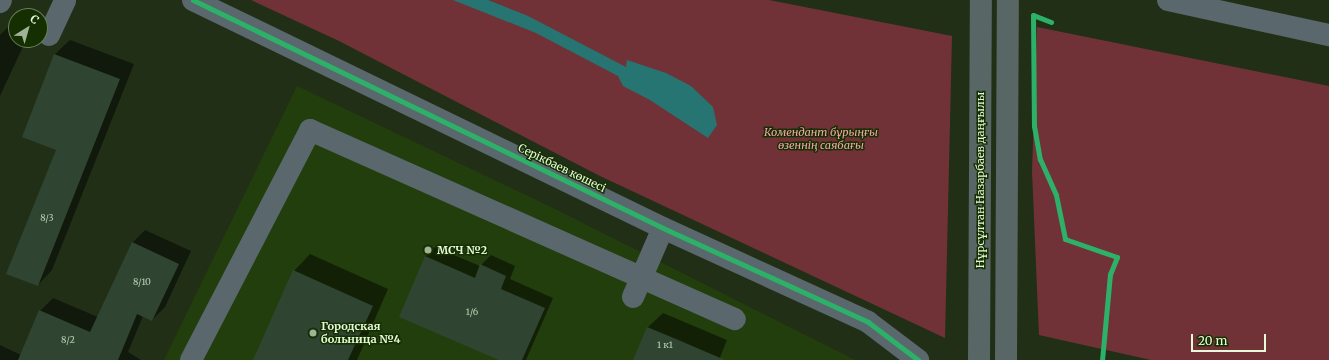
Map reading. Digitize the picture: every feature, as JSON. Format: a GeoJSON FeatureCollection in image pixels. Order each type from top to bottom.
{"type":"FeatureCollection","features":[{"type":"Feature","properties":{"kind":"main road"},"geometry":{"type":"LineString","coordinates":[[1006,354],[1008,4]]}},
{"type":"Feature","properties":{"kind":"main road","name":"Нұрсұлтан Назарбаев даңғылы"},"geometry":{"type":"LineString","coordinates":[[979,351],[981,6]]}},
{"type":"Feature","properties":{"kind":"street"},"geometry":{"type":"LineString","coordinates":[[49,35],[65,0]]}},
{"type":"Feature","properties":{"kind":"street","name":"Серікбаев көшесі"},"geometry":{"type":"LineString","coordinates":[[193,0],[663,228],[868,322],[918,360]]}},
{"type":"Feature","properties":{"kind":"street"},"geometry":{"type":"LineString","coordinates":[[1168,0],[1329,35]]}},
{"type":"Feature","properties":{"kind":"street"},"geometry":{"type":"LineString","coordinates":[[191,360],[310,130],[735,319]]}},
{"type":"Feature","properties":{"kind":"street"},"geometry":{"type":"LineString","coordinates":[[633,297],[663,228]]}},
{"type":"Feature","properties":{"kind":"shaded area","name":"МСЧ №2"},"geometry":{"type":"Polygon","coordinates":[[[297,86],[555,209],[855,360],[164,360],[297,86]]]}},
{"type":"Feature","properties":{"kind":"green space","name":"Комендант бұрыңғы өзеннің саябағы"},"geometry":{"type":"Polygon","coordinates":[[[251,0],[769,0],[952,36],[945,338],[600,176],[339,41],[251,0]]]}},
{"type":"Feature","properties":{"kind":"green space"},"geometry":{"type":"Polygon","coordinates":[[[1037,27],[1329,86],[1329,360],[1151,360],[1039,335],[1032,171],[1037,27]]]}},
{"type":"Feature","properties":{"kind":"water"},"geometry":{"type":"Polygon","coordinates":[[[453,0],[488,0],[528,16],[626,67],[627,60],[666,73],[691,86],[713,107],[717,125],[708,138],[650,100],[623,86],[618,76],[536,33],[453,0]]]}},
{"type":"Feature","properties":{"kind":"building"},"geometry":{"type":"Polygon","coordinates":[[[54,54],[120,79],[38,286],[6,274],[56,150],[22,137],[54,54]]]}},
{"type":"Feature","properties":{"kind":"building"},"geometry":{"type":"Polygon","coordinates":[[[132,242],[179,264],[152,321],[137,314],[118,360],[18,360],[39,310],[90,332],[132,242]]]}},
{"type":"Feature","properties":{"kind":"building"},"geometry":{"type":"Polygon","coordinates":[[[425,256],[475,278],[480,264],[506,276],[501,289],[545,308],[522,360],[499,360],[399,317],[425,256]]]}},
{"type":"Feature","properties":{"kind":"building","name":"Городская больница №4"},"geometry":{"type":"Polygon","coordinates":[[[293,270],[373,306],[348,360],[253,360],[293,270]]]}},
{"type":"Feature","properties":{"kind":"building"},"geometry":{"type":"Polygon","coordinates":[[[647,327],[676,339],[725,360],[633,360],[647,327]]]}},
{"type":"Feature","properties":{"kind":"cycle path"},"geometry":{"type":"LineString","coordinates":[[193,0],[663,228],[868,322],[918,360]]}},
{"type":"Feature","properties":{"kind":"cycle path"},"geometry":{"type":"LineString","coordinates":[[1051,22],[1033,15],[1034,126],[1040,159],[1056,195],[1065,239],[1117,257],[1110,274],[1102,360]]}},
{"type":"Feature","properties":{"kind":"place","name":"МСЧ №2"},"geometry":{"type":"Point","coordinates":[428,250]}},
{"type":"Feature","properties":{"kind":"place","name":"Городская больница №4"},"geometry":{"type":"Point","coordinates":[313,333]}}]}
